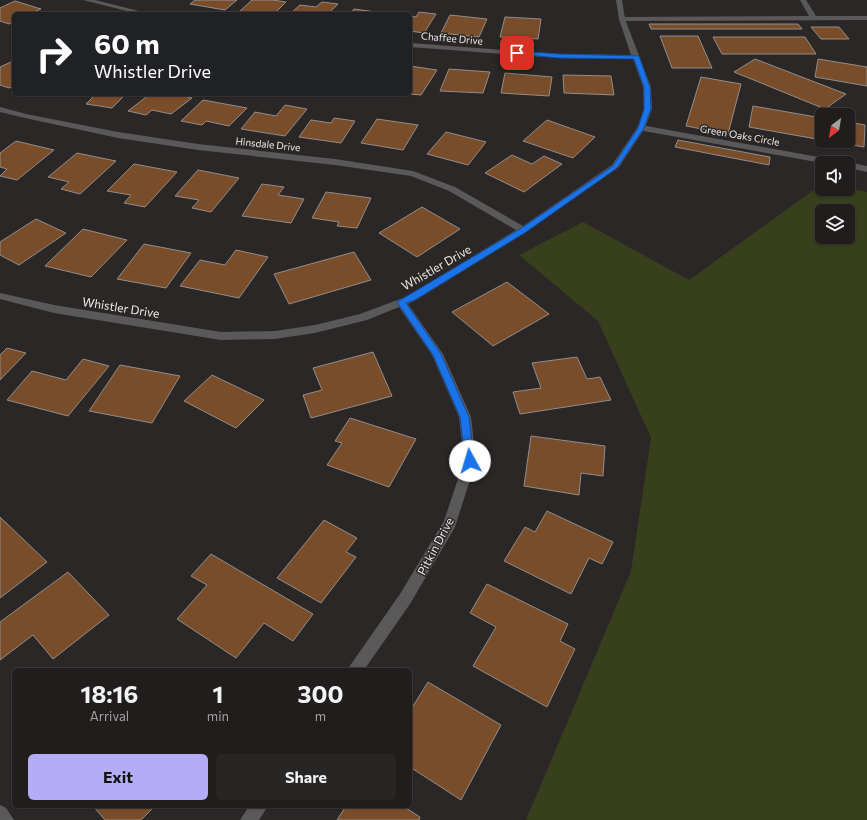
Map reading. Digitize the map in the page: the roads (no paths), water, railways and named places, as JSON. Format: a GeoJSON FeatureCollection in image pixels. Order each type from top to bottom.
{"type":"FeatureCollection","features":[{"type":"Feature","properties":{"kind":"street"},"geometry":{"type":"LineString","coordinates":[[86,0],[139,12]]}},
{"type":"Feature","properties":{"kind":"street","name":"Whistler Drive"},"geometry":{"type":"LineString","coordinates":[[0,296],[54,309],[221,336],[275,335],[315,329],[363,317],[412,298],[523,230],[615,167],[641,128],[648,109],[647,87],[622,19],[620,0]]}},
{"type":"Feature","properties":{"kind":"street"},"geometry":{"type":"LineString","coordinates":[[803,0],[814,19]]}},
{"type":"Feature","properties":{"kind":"street"},"geometry":{"type":"LineString","coordinates":[[622,19],[867,18]]}},
{"type":"Feature","properties":{"kind":"street","name":"Chaffee Drive"},"geometry":{"type":"LineString","coordinates":[[412,45],[559,56],[637,57]]}},
{"type":"Feature","properties":{"kind":"street","name":"Hinsdale Drive"},"geometry":{"type":"LineString","coordinates":[[0,109],[25,116],[118,135],[198,147],[335,162],[413,174],[452,189],[523,230]]}},
{"type":"Feature","properties":{"kind":"street","name":"Green Oaks Circle"},"geometry":{"type":"LineString","coordinates":[[641,128],[815,159]]}},
{"type":"Feature","properties":{"kind":"street"},"geometry":{"type":"LineString","coordinates":[[855,166],[867,169]]}},
{"type":"Feature","properties":{"kind":"street","name":"Pitkin Drive"},"geometry":{"type":"LineString","coordinates":[[356,668],[405,599],[450,523],[470,461],[465,417],[437,354],[401,302]]}},
{"type":"Feature","properties":{"kind":"street"},"geometry":{"type":"LineString","coordinates":[[249,820],[258,808]]}},
{"type":"Feature","properties":{"kind":"street"},"geometry":{"type":"LineString","coordinates":[[0,814],[4,820]]}}]}
